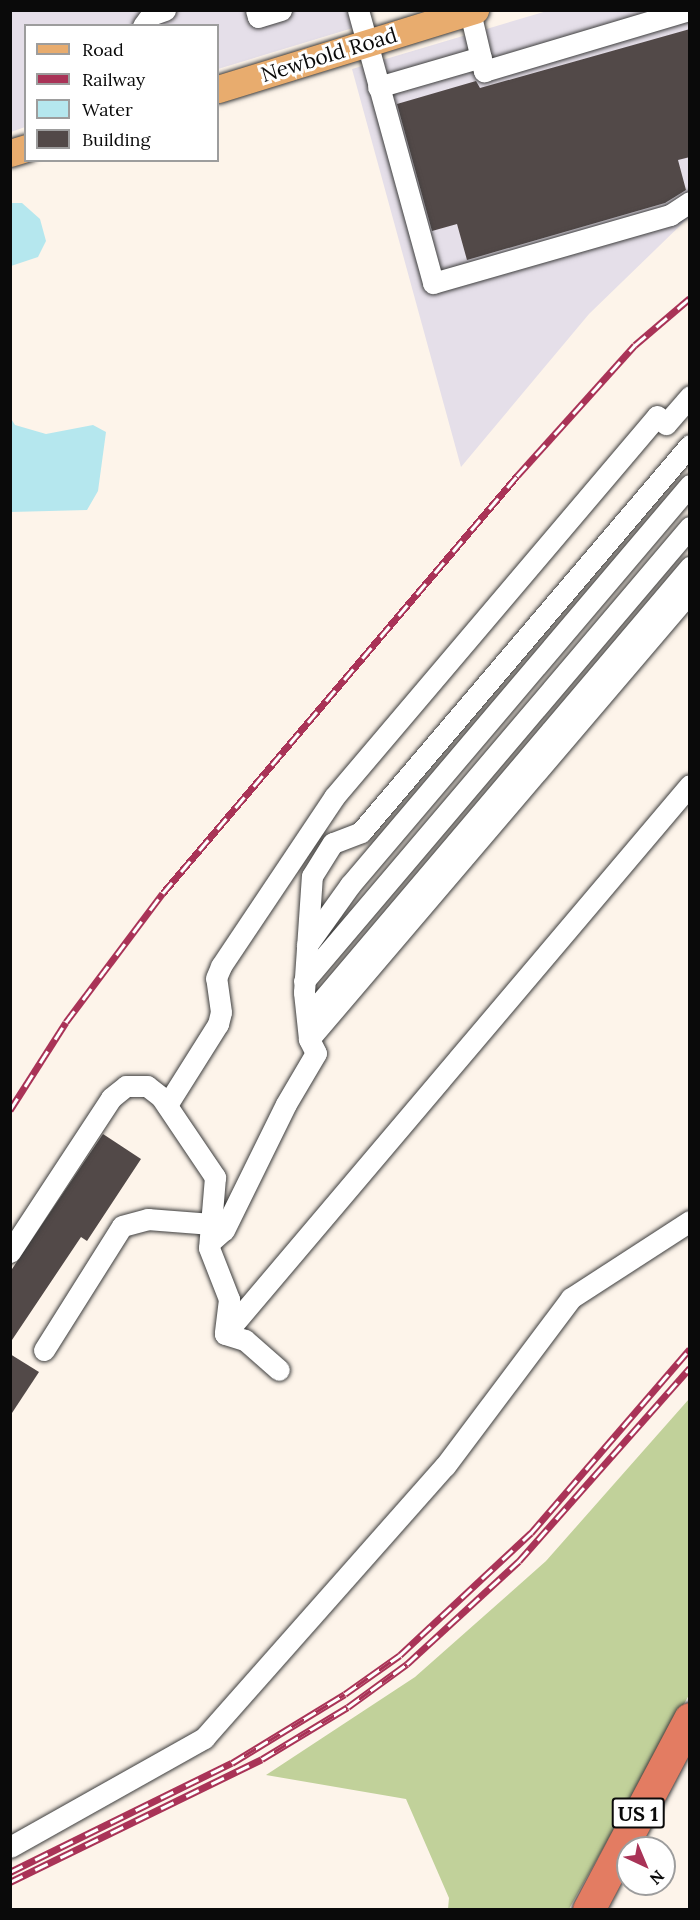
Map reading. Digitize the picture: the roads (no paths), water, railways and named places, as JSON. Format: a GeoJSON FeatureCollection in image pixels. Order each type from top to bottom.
{"type":"FeatureCollection","features":[{"type":"Feature","properties":{"kind":"highway","name":"US 1"},"geometry":{"type":"LineString","coordinates":[[589,1910],[690,1719]]}},
{"type":"Feature","properties":{"kind":"main road","name":"Newbold Road"},"geometry":{"type":"LineString","coordinates":[[219,89],[473,11]]}},
{"type":"Feature","properties":{"kind":"street"},"geometry":{"type":"LineString","coordinates":[[144,24],[151,15],[165,10]]}},
{"type":"Feature","properties":{"kind":"street"},"geometry":{"type":"LineString","coordinates":[[256,10],[258,17],[280,10]]}},
{"type":"Feature","properties":{"kind":"street"},"geometry":{"type":"LineString","coordinates":[[358,10],[365,44],[433,283],[670,215],[690,202]]}},
{"type":"Feature","properties":{"kind":"street"},"geometry":{"type":"LineString","coordinates":[[473,11],[484,70],[689,10]]}},
{"type":"Feature","properties":{"kind":"street"},"geometry":{"type":"LineString","coordinates":[[378,87],[481,57]]}},
{"type":"Feature","properties":{"kind":"street"},"geometry":{"type":"LineString","coordinates":[[167,1105],[218,1024],[218,971],[346,783],[657,416],[666,424],[690,396]]}},
{"type":"Feature","properties":{"kind":"street"},"geometry":{"type":"LineString","coordinates":[[44,1350],[122,1226],[148,1219],[210,1233],[224,1230],[286,1104],[316,1053],[308,1029],[304,981],[312,876],[333,843],[362,832],[690,445]]}},
{"type":"Feature","properties":{"kind":"street"},"geometry":{"type":"LineString","coordinates":[[305,948],[350,885],[690,485]]}},
{"type":"Feature","properties":{"kind":"street"},"geometry":{"type":"LineString","coordinates":[[304,981],[690,527]]}},
{"type":"Feature","properties":{"kind":"street"},"geometry":{"type":"LineString","coordinates":[[308,1029],[690,567]]}},
{"type":"Feature","properties":{"kind":"street"},"geometry":{"type":"LineString","coordinates":[[308,1029],[690,592]]}},
{"type":"Feature","properties":{"kind":"street"},"geometry":{"type":"LineString","coordinates":[[225,1334],[690,785]]}},
{"type":"Feature","properties":{"kind":"street"},"geometry":{"type":"LineString","coordinates":[[291,861],[312,876]]}},
{"type":"Feature","properties":{"kind":"street"},"geometry":{"type":"LineString","coordinates":[[10,1252],[114,1095],[126,1086],[142,1085],[153,1090],[167,1105],[213,1171],[216,1183],[210,1233],[211,1258],[229,1299],[225,1334]]}},
{"type":"Feature","properties":{"kind":"street"},"geometry":{"type":"LineString","coordinates":[[10,1847],[204,1738],[445,1466],[571,1298],[690,1221]]}},
{"type":"Feature","properties":{"kind":"street"},"geometry":{"type":"LineString","coordinates":[[225,1334],[245,1340],[279,1370]]}},
{"type":"Feature","properties":{"kind":"water"},"geometry":{"type":"Polygon","coordinates":[[[11,203],[22,203],[40,219],[46,241],[38,257],[11,266],[11,203]]]}},
{"type":"Feature","properties":{"kind":"water"},"geometry":{"type":"Polygon","coordinates":[[[10,417],[15,425],[46,434],[93,425],[106,432],[98,491],[87,510],[11,512],[10,417]]]}},
{"type":"Feature","properties":{"kind":"railway"},"geometry":{"type":"LineString","coordinates":[[10,1110],[66,1022],[163,893],[517,476],[635,345],[690,298]]}},
{"type":"Feature","properties":{"kind":"railway"},"geometry":{"type":"LineString","coordinates":[[10,1872],[232,1763],[345,1694],[400,1655],[531,1533],[690,1349]]}},
{"type":"Feature","properties":{"kind":"railway"},"geometry":{"type":"LineString","coordinates":[[10,1882],[262,1759],[348,1707],[407,1664],[519,1561],[690,1368]]}}]}
